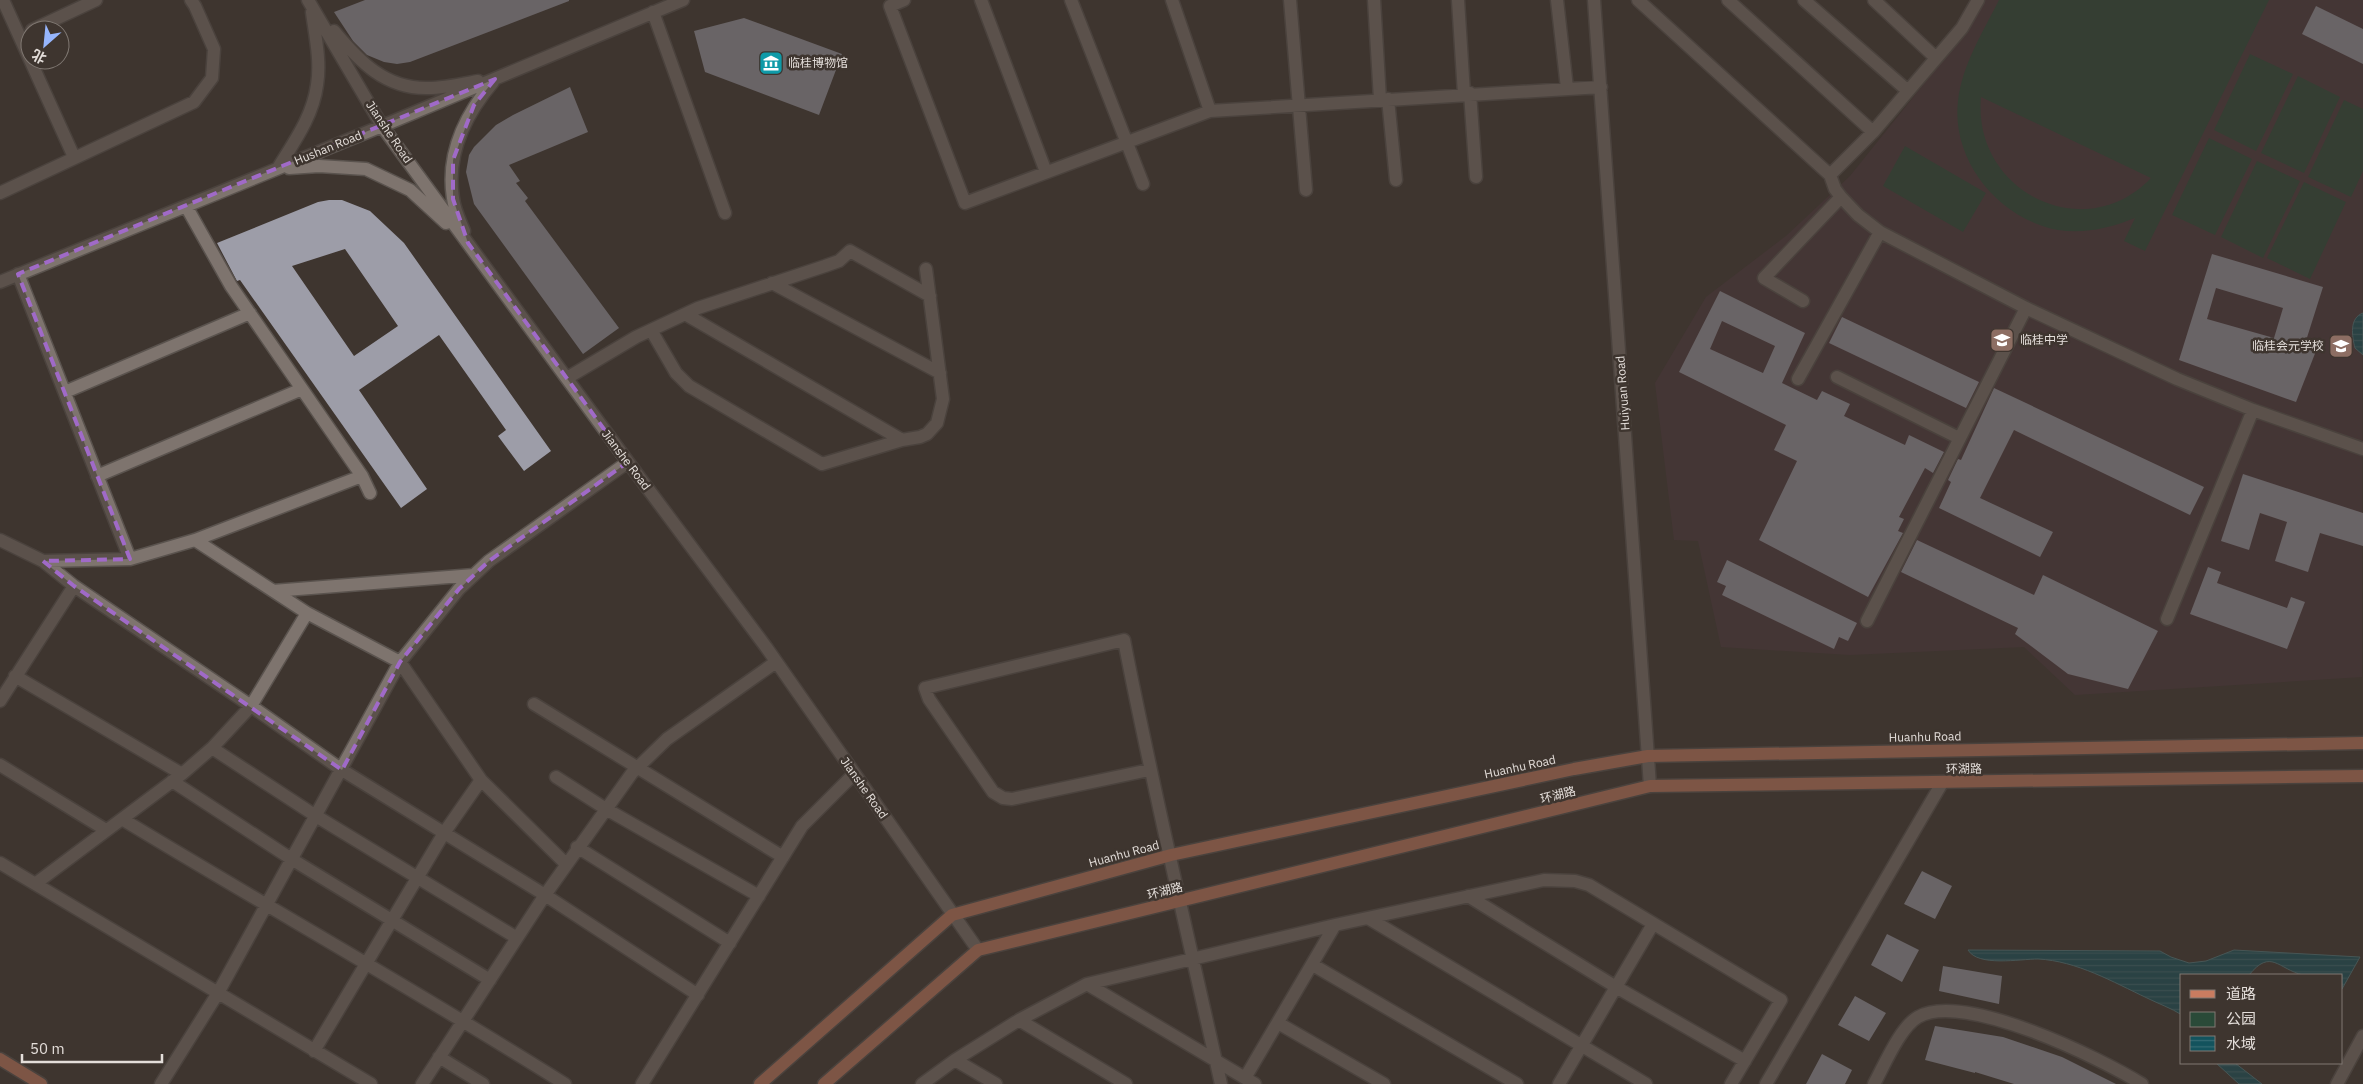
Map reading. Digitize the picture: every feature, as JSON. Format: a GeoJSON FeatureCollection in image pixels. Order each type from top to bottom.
{"type":"FeatureCollection","features":[{"type":"Feature","properties":{"kind":"main road","name":"Huanhu Road"},"geometry":{"type":"LineString","coordinates":[[760,1084],[952,915],[1171,855],[1574,769],[1648,756],[2363,744]]}},
{"type":"Feature","properties":{"kind":"main road","name":"环湖路"},"geometry":{"type":"LineString","coordinates":[[824,1084],[978,950],[1650,786],[2363,776]]}},
{"type":"Feature","properties":{"kind":"main road"},"geometry":{"type":"LineString","coordinates":[[0,1059],[41,1084]]}},
{"type":"Feature","properties":{"kind":"street"},"geometry":{"type":"LineString","coordinates":[[3,0],[20,23]]}},
{"type":"Feature","properties":{"kind":"street"},"geometry":{"type":"LineString","coordinates":[[53,20],[96,0]]}},
{"type":"Feature","properties":{"kind":"street"},"geometry":{"type":"LineString","coordinates":[[0,193],[74,156],[194,102],[212,78],[214,49],[196,6],[191,0]]}},
{"type":"Feature","properties":{"kind":"street"},"geometry":{"type":"LineString","coordinates":[[904,0],[890,6],[966,203],[1210,111],[1467,93],[1601,86]]}},
{"type":"Feature","properties":{"kind":"street"},"geometry":{"type":"LineString","coordinates":[[981,0],[1046,172]]}},
{"type":"Feature","properties":{"kind":"street"},"geometry":{"type":"LineString","coordinates":[[1072,0],[1143,184]]}},
{"type":"Feature","properties":{"kind":"street"},"geometry":{"type":"LineString","coordinates":[[1172,0],[1210,111]]}},
{"type":"Feature","properties":{"kind":"street"},"geometry":{"type":"LineString","coordinates":[[1290,0],[1306,190]]}},
{"type":"Feature","properties":{"kind":"street"},"geometry":{"type":"LineString","coordinates":[[1374,0],[1384,99],[1396,180]]}},
{"type":"Feature","properties":{"kind":"street"},"geometry":{"type":"LineString","coordinates":[[1458,0],[1476,177]]}},
{"type":"Feature","properties":{"kind":"street"},"geometry":{"type":"LineString","coordinates":[[1557,0],[1567,88]]}},
{"type":"Feature","properties":{"kind":"street","name":"Huiyuan Road"},"geometry":{"type":"LineString","coordinates":[[1594,0],[1650,786]]}},
{"type":"Feature","properties":{"kind":"street"},"geometry":{"type":"LineString","coordinates":[[1638,0],[1830,175],[1841,197],[1858,215],[1880,232],[2026,308],[2177,379],[2253,410],[2363,449]]}},
{"type":"Feature","properties":{"kind":"street"},"geometry":{"type":"LineString","coordinates":[[1728,0],[1873,132]]}},
{"type":"Feature","properties":{"kind":"street"},"geometry":{"type":"LineString","coordinates":[[1804,0],[1908,91]]}},
{"type":"Feature","properties":{"kind":"street"},"geometry":{"type":"LineString","coordinates":[[1874,0],[1936,58]]}},
{"type":"Feature","properties":{"kind":"street"},"geometry":{"type":"LineString","coordinates":[[1830,175],[1873,132],[1962,28],[1978,0]]}},
{"type":"Feature","properties":{"kind":"street"},"geometry":{"type":"LineString","coordinates":[[314,1],[358,59],[388,81],[427,88],[495,79]]}},
{"type":"Feature","properties":{"kind":"street"},"geometry":{"type":"LineString","coordinates":[[278,168],[299,134],[311,108],[318,84],[314,1]]}},
{"type":"Feature","properties":{"kind":"street","name":"Jianshe Road"},"geometry":{"type":"LineString","coordinates":[[314,1],[382,126],[776,662],[978,950]]}},
{"type":"Feature","properties":{"kind":"street","name":"Hushan Road"},"geometry":{"type":"LineString","coordinates":[[0,282],[382,126],[678,1]]}},
{"type":"Feature","properties":{"kind":"street"},"geometry":{"type":"LineString","coordinates":[[653,12],[725,213]]}},
{"type":"Feature","properties":{"kind":"street"},"geometry":{"type":"LineString","coordinates":[[41,70],[74,156]]}},
{"type":"Feature","properties":{"kind":"street"},"geometry":{"type":"LineString","coordinates":[[468,243],[453,198],[453,160],[461,130],[474,104],[495,79]]}},
{"type":"Feature","properties":{"kind":"street"},"geometry":{"type":"LineString","coordinates":[[278,168],[320,166],[366,169],[410,190],[468,243]]}},
{"type":"Feature","properties":{"kind":"street"},"geometry":{"type":"LineString","coordinates":[[1803,301],[1764,278],[1841,197]]}},
{"type":"Feature","properties":{"kind":"street"},"geometry":{"type":"LineString","coordinates":[[186,206],[219,266],[362,476],[370,493]]}},
{"type":"Feature","properties":{"kind":"street"},"geometry":{"type":"LineString","coordinates":[[1798,379],[1880,232]]}},
{"type":"Feature","properties":{"kind":"street"},"geometry":{"type":"LineString","coordinates":[[566,378],[651,330],[685,314],[838,261],[850,251],[930,296]]}},
{"type":"Feature","properties":{"kind":"street"},"geometry":{"type":"LineString","coordinates":[[651,330],[676,373],[689,386],[822,464],[927,434],[937,423],[943,399],[926,269]]}},
{"type":"Feature","properties":{"kind":"street"},"geometry":{"type":"LineString","coordinates":[[18,274],[130,558]]}},
{"type":"Feature","properties":{"kind":"street"},"geometry":{"type":"LineString","coordinates":[[772,283],[940,373]]}},
{"type":"Feature","properties":{"kind":"street"},"geometry":{"type":"LineString","coordinates":[[1867,621],[2026,308]]}},
{"type":"Feature","properties":{"kind":"street"},"geometry":{"type":"LineString","coordinates":[[64,392],[250,313]]}},
{"type":"Feature","properties":{"kind":"street"},"geometry":{"type":"LineString","coordinates":[[685,314],[902,440]]}},
{"type":"Feature","properties":{"kind":"street"},"geometry":{"type":"LineString","coordinates":[[1837,377],[1959,438]]}},
{"type":"Feature","properties":{"kind":"street"},"geometry":{"type":"LineString","coordinates":[[97,476],[302,389]]}},
{"type":"Feature","properties":{"kind":"street"},"geometry":{"type":"LineString","coordinates":[[2168,619],[2253,410]]}},
{"type":"Feature","properties":{"kind":"street"},"geometry":{"type":"LineString","coordinates":[[161,1084],[218,993],[400,662],[459,589],[474,575],[490,561],[628,462]]}},
{"type":"Feature","properties":{"kind":"street"},"geometry":{"type":"LineString","coordinates":[[42,561],[130,558],[195,540],[362,476]]}},
{"type":"Feature","properties":{"kind":"street"},"geometry":{"type":"LineString","coordinates":[[0,540],[42,561],[74,586],[342,770],[545,895],[698,995]]}},
{"type":"Feature","properties":{"kind":"street"},"geometry":{"type":"LineString","coordinates":[[195,540],[307,613],[400,662],[481,780],[566,864]]}},
{"type":"Feature","properties":{"kind":"street"},"geometry":{"type":"LineString","coordinates":[[273,591],[474,575]]}},
{"type":"Feature","properties":{"kind":"street"},"geometry":{"type":"LineString","coordinates":[[0,701],[74,586]]}},
{"type":"Feature","properties":{"kind":"street"},"geometry":{"type":"LineString","coordinates":[[35,884],[177,777],[212,748],[251,706],[307,613]]}},
{"type":"Feature","properties":{"kind":"street"},"geometry":{"type":"LineString","coordinates":[[1150,770],[1012,799],[1003,798],[993,792],[929,699],[925,688],[1124,640],[1150,770],[1171,855],[1221,1084]]}},
{"type":"Feature","properties":{"kind":"street"},"geometry":{"type":"LineString","coordinates":[[422,1084],[577,847],[637,768],[667,739],[776,662]]}},
{"type":"Feature","properties":{"kind":"street"},"geometry":{"type":"LineString","coordinates":[[15,676],[177,777],[292,860],[490,980]]}},
{"type":"Feature","properties":{"kind":"street"},"geometry":{"type":"LineString","coordinates":[[534,704],[784,856]]}},
{"type":"Feature","properties":{"kind":"street"},"geometry":{"type":"LineString","coordinates":[[212,748],[316,816],[517,938]]}},
{"type":"Feature","properties":{"kind":"street"},"geometry":{"type":"LineString","coordinates":[[0,765],[106,830]]}},
{"type":"Feature","properties":{"kind":"street"},"geometry":{"type":"LineString","coordinates":[[642,1084],[802,826],[854,774]]}},
{"type":"Feature","properties":{"kind":"street"},"geometry":{"type":"LineString","coordinates":[[556,777],[606,809],[759,896]]}},
{"type":"Feature","properties":{"kind":"street"},"geometry":{"type":"LineString","coordinates":[[314,1051],[444,833],[481,780]]}},
{"type":"Feature","properties":{"kind":"street"},"geometry":{"type":"LineString","coordinates":[[1766,1084],[1942,783]]}},
{"type":"Feature","properties":{"kind":"street"},"geometry":{"type":"LineString","coordinates":[[122,819],[266,907],[366,962],[464,1020],[565,1084]]}},
{"type":"Feature","properties":{"kind":"street"},"geometry":{"type":"LineString","coordinates":[[577,847],[730,943]]}},
{"type":"Feature","properties":{"kind":"street"},"geometry":{"type":"LineString","coordinates":[[0,863],[371,1084]]}},
{"type":"Feature","properties":{"kind":"street"},"geometry":{"type":"LineString","coordinates":[[922,1084],[955,1060],[1019,1020],[1087,984],[1335,925],[1468,896],[1544,880],[1575,880],[1589,885],[1781,1000],[1731,1084]]}},
{"type":"Feature","properties":{"kind":"street"},"geometry":{"type":"LineString","coordinates":[[1468,896],[1616,987],[1744,1061]]}},
{"type":"Feature","properties":{"kind":"street"},"geometry":{"type":"LineString","coordinates":[[1368,918],[1646,1084]]}},
{"type":"Feature","properties":{"kind":"street"},"geometry":{"type":"LineString","coordinates":[[1559,1084],[1653,924]]}},
{"type":"Feature","properties":{"kind":"street"},"geometry":{"type":"LineString","coordinates":[[1087,984],[1250,1081],[1278,1023],[1335,925]]}},
{"type":"Feature","properties":{"kind":"street"},"geometry":{"type":"LineString","coordinates":[[1313,965],[1517,1084]]}},
{"type":"Feature","properties":{"kind":"street"},"geometry":{"type":"LineString","coordinates":[[1874,1084],[1911,1023],[1923,1015],[1942,1011],[1974,1014],[2015,1026],[2084,1053],[2142,1084]]}},
{"type":"Feature","properties":{"kind":"street"},"geometry":{"type":"LineString","coordinates":[[1019,1020],[1126,1084]]}},
{"type":"Feature","properties":{"kind":"street"},"geometry":{"type":"LineString","coordinates":[[1278,1023],[1384,1084]]}},
{"type":"Feature","properties":{"kind":"street"},"geometry":{"type":"LineString","coordinates":[[2337,1084],[2363,1036]]}},
{"type":"Feature","properties":{"kind":"street"},"geometry":{"type":"LineString","coordinates":[[439,1058],[483,1084]]}},
{"type":"Feature","properties":{"kind":"street"},"geometry":{"type":"LineString","coordinates":[[955,1060],[996,1084]]}},
{"type":"Feature","properties":{"kind":"highlighted area"},"geometry":{"type":"Polygon","coordinates":[[[495,79],[474,105],[453,160],[453,199],[468,243],[628,462],[489,561],[459,589],[400,662],[342,770],[74,586],[43,561],[130,559],[18,274],[495,79]]]}},
{"type":"Feature","properties":{"kind":"shaded area","name":"临桂中学"},"geometry":{"type":"Polygon","coordinates":[[[1985,0],[2363,0],[2362,677],[2075,695],[2024,647],[1850,655],[1721,647],[1698,541],[1674,540],[1655,383],[1706,297],[1786,236],[1850,176],[1972,24],[1985,0]]]}},
{"type":"Feature","properties":{"kind":"green space"},"geometry":{"type":"Polygon","coordinates":[[[1999,0],[2269,0],[2145,251],[2124,241],[2135,218],[2116,225],[2088,231],[2058,230],[2036,224],[2016,214],[1999,200],[1983,184],[1971,165],[1962,145],[1958,123],[1960,88],[1980,37],[1999,0]],[[1981,97],[1983,130],[1994,159],[2013,182],[2038,199],[2065,208],[2095,208],[2124,198],[2151,178],[1981,97]]]}},
{"type":"Feature","properties":{"kind":"green space"},"geometry":{"type":"Polygon","coordinates":[[[2250,54],[2293,74],[2256,151],[2214,130],[2250,54]]]}},
{"type":"Feature","properties":{"kind":"green space"},"geometry":{"type":"Polygon","coordinates":[[[2298,76],[2340,97],[2304,173],[2261,153],[2298,76]]]}},
{"type":"Feature","properties":{"kind":"green space"},"geometry":{"type":"Polygon","coordinates":[[[2344,100],[2363,109],[2363,171],[2351,197],[2308,177],[2344,100]]]}},
{"type":"Feature","properties":{"kind":"green space"},"geometry":{"type":"Polygon","coordinates":[[[2209,138],[2252,159],[2215,235],[2172,215],[2209,138]]]}},
{"type":"Feature","properties":{"kind":"green space"},"geometry":{"type":"Polygon","coordinates":[[[1905,146],[1986,193],[1963,232],[1883,186],[1905,146]]]}},
{"type":"Feature","properties":{"kind":"green space"},"geometry":{"type":"Polygon","coordinates":[[[2257,161],[2300,181],[2263,258],[2221,237],[2257,161]]]}},
{"type":"Feature","properties":{"kind":"green space"},"geometry":{"type":"Polygon","coordinates":[[[2304,182],[2346,202],[2310,279],[2267,258],[2304,182]]]}},
{"type":"Feature","properties":{"kind":"water"},"geometry":{"type":"Polygon","coordinates":[[[2363,313],[2363,355],[2355,348],[2353,328],[2355,319],[2363,313]]]}},
{"type":"Feature","properties":{"kind":"water"},"geometry":{"type":"Polygon","coordinates":[[[1968,950],[2160,951],[2189,963],[2206,961],[2234,950],[2360,957],[2343,987],[2343,974],[2300,974],[2269,962],[2263,963],[2250,974],[2180,974],[2180,1014],[2108,979],[2067,964],[2038,959],[2000,961],[1981,959],[1968,950]]]}},
{"type":"Feature","properties":{"kind":"water"},"geometry":{"type":"Polygon","coordinates":[[[2217,1064],[2236,1064],[2262,1084],[2239,1084],[2217,1064]]]}},
{"type":"Feature","properties":{"kind":"building"},"geometry":{"type":"Polygon","coordinates":[[[365,0],[569,1],[410,62],[397,64],[384,62],[367,55],[353,41],[334,12],[365,0]]]}},
{"type":"Feature","properties":{"kind":"building"},"geometry":{"type":"Polygon","coordinates":[[[2316,6],[2363,29],[2363,64],[2302,34],[2316,6]]]}},
{"type":"Feature","properties":{"kind":"building","name":"临桂博物馆"},"geometry":{"type":"Polygon","coordinates":[[[744,18],[842,54],[819,115],[705,72],[694,31],[744,18]]]}},
{"type":"Feature","properties":{"kind":"building"},"geometry":{"type":"Polygon","coordinates":[[[570,87],[588,132],[509,165],[520,181],[516,183],[528,198],[525,201],[619,328],[583,354],[474,204],[466,172],[469,155],[474,147],[496,125],[570,87]]]}},
{"type":"Feature","properties":{"kind":"building"},"geometry":{"type":"Polygon","coordinates":[[[342,200],[370,211],[404,243],[551,451],[524,471],[498,436],[506,430],[439,335],[359,390],[427,489],[401,508],[240,280],[237,281],[217,243],[318,202],[342,200]],[[345,249],[292,266],[354,356],[398,326],[345,249]]]}},
{"type":"Feature","properties":{"kind":"building"},"geometry":{"type":"Polygon","coordinates":[[[2212,254],[2323,287],[2304,347],[2316,351],[2296,402],[2179,360],[2212,254]],[[2216,288],[2207,319],[2274,338],[2283,308],[2216,288]]]}},
{"type":"Feature","properties":{"kind":"building"},"geometry":{"type":"Polygon","coordinates":[[[1720,291],[1805,333],[1782,383],[1817,400],[1822,391],[1850,404],[1844,416],[1905,445],[1909,435],[1944,452],[1933,473],[1925,468],[1899,517],[1904,519],[1898,531],[1903,533],[1868,597],[1759,540],[1797,461],[1774,450],[1786,425],[1679,372],[1720,291]],[[1722,321],[1710,349],[1763,373],[1775,346],[1722,321]]]}},
{"type":"Feature","properties":{"kind":"building"},"geometry":{"type":"Polygon","coordinates":[[[1842,317],[1979,382],[1966,408],[1829,343],[1842,317]]]}},
{"type":"Feature","properties":{"kind":"building"},"geometry":{"type":"Polygon","coordinates":[[[1994,388],[2204,487],[2190,515],[2014,430],[1980,498],[2053,532],[2040,557],[1939,508],[1951,482],[1948,480],[1958,459],[1961,460],[1994,388]]]}},
{"type":"Feature","properties":{"kind":"building"},"geometry":{"type":"Polygon","coordinates":[[[2243,474],[2363,513],[2363,546],[2320,533],[2308,572],[2275,561],[2287,522],[2260,513],[2249,550],[2221,541],[2243,474]]]}},
{"type":"Feature","properties":{"kind":"building"},"geometry":{"type":"Polygon","coordinates":[[[1917,540],[2034,595],[2043,575],[2158,631],[2128,689],[2068,674],[2015,634],[2018,628],[1901,572],[1917,540]]]}},
{"type":"Feature","properties":{"kind":"building"},"geometry":{"type":"Polygon","coordinates":[[[1727,560],[1857,623],[1848,641],[1839,637],[1834,649],[1722,595],[1726,586],[1717,582],[1727,560]]]}},
{"type":"Feature","properties":{"kind":"building"},"geometry":{"type":"Polygon","coordinates":[[[2208,567],[2221,572],[2217,583],[2287,608],[2291,597],[2305,602],[2287,649],[2190,614],[2208,567]]]}},
{"type":"Feature","properties":{"kind":"building"},"geometry":{"type":"Polygon","coordinates":[[[1922,871],[1952,886],[1935,919],[1904,904],[1922,871]]]}},
{"type":"Feature","properties":{"kind":"building"},"geometry":{"type":"Polygon","coordinates":[[[1887,934],[1919,950],[1902,982],[1871,965],[1887,934]]]}},
{"type":"Feature","properties":{"kind":"building"},"geometry":{"type":"Polygon","coordinates":[[[1943,966],[2002,976],[1999,1004],[1939,991],[1943,966]]]}},
{"type":"Feature","properties":{"kind":"building"},"geometry":{"type":"Polygon","coordinates":[[[1855,996],[1886,1013],[1869,1041],[1838,1025],[1855,996]]]}},
{"type":"Feature","properties":{"kind":"building"},"geometry":{"type":"Polygon","coordinates":[[[1935,1026],[2003,1037],[2062,1057],[2116,1084],[2014,1084],[1925,1060],[1935,1026]]]}},
{"type":"Feature","properties":{"kind":"building"},"geometry":{"type":"Polygon","coordinates":[[[1822,1054],[1852,1070],[1845,1084],[1806,1084],[1822,1054]]]}},
{"type":"Feature","properties":{"kind":"place","name":"临桂博物馆"},"geometry":{"type":"Point","coordinates":[771,63]}},
{"type":"Feature","properties":{"kind":"place","name":"临桂中学"},"geometry":{"type":"Point","coordinates":[2002,340]}},
{"type":"Feature","properties":{"kind":"place","name":"临桂会元学校"},"geometry":{"type":"Point","coordinates":[2341,346]}}]}
